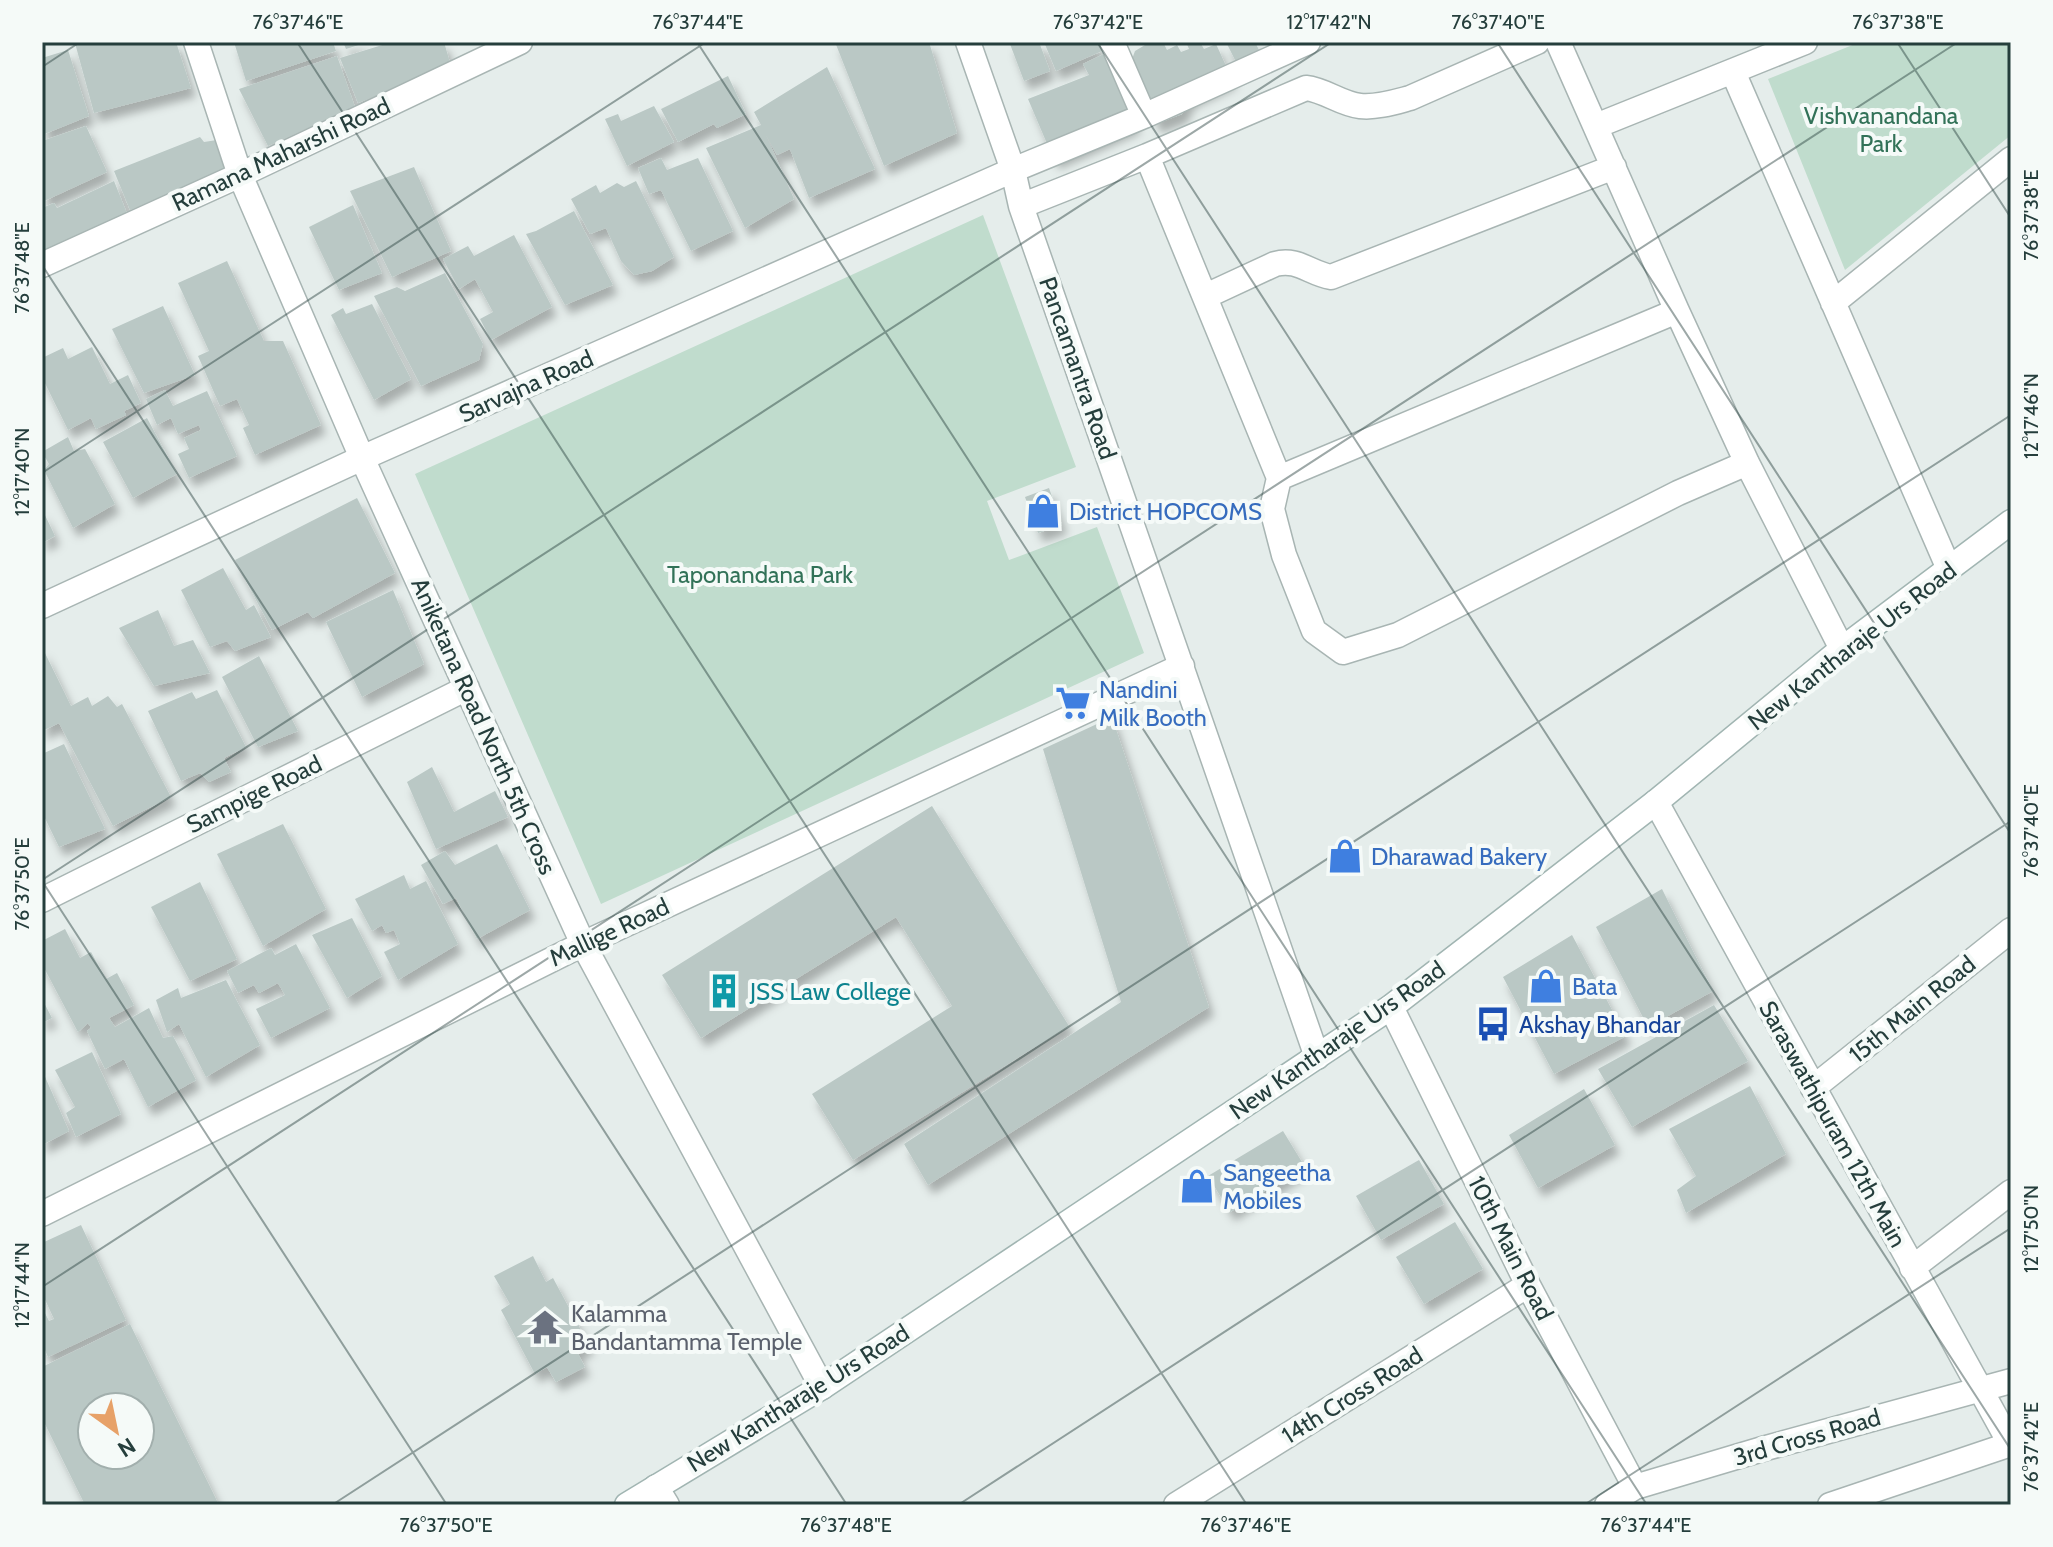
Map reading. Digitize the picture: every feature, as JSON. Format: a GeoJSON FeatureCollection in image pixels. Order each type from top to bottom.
{"type":"FeatureCollection","features":[{"type":"Feature","properties":{"kind":"street","name":"Aniketana Road North 5th Cross"},"geometry":{"type":"LineString","coordinates":[[196,42],[240,175],[362,458],[583,944],[822,1387]]}},
{"type":"Feature","properties":{"kind":"street","name":"Ramana Maharshi Road"},"geometry":{"type":"LineString","coordinates":[[42,265],[240,175],[467,54],[520,42]]}},
{"type":"Feature","properties":{"kind":"street","name":"Pancamantra Road"},"geometry":{"type":"LineString","coordinates":[[968,42],[1013,170],[1021,206],[1317,1057]]}},
{"type":"Feature","properties":{"kind":"street"},"geometry":{"type":"LineString","coordinates":[[1112,42],[1144,116]]}},
{"type":"Feature","properties":{"kind":"street","name":"Sarvajna Road"},"geometry":{"type":"LineString","coordinates":[[42,606],[362,458],[1308,42]]}},
{"type":"Feature","properties":{"kind":"street"},"geometry":{"type":"LineString","coordinates":[[1021,206],[1306,88],[1318,89],[1359,106],[1387,103],[1410,98],[1537,42]]}},
{"type":"Feature","properties":{"kind":"street"},"geometry":{"type":"LineString","coordinates":[[1558,42],[1747,463],[1842,649]]}},
{"type":"Feature","properties":{"kind":"street"},"geometry":{"type":"LineString","coordinates":[[1596,126],[1805,42]]}},
{"type":"Feature","properties":{"kind":"street"},"geometry":{"type":"LineString","coordinates":[[1733,72],[1949,569]]}},
{"type":"Feature","properties":{"kind":"street"},"geometry":{"type":"LineString","coordinates":[[1147,156],[1279,478],[1272,509],[1284,555],[1314,631],[1343,652],[1398,635],[1678,493],[1747,463]]}},
{"type":"Feature","properties":{"kind":"street"},"geometry":{"type":"LineString","coordinates":[[1833,303],[2011,159]]}},
{"type":"Feature","properties":{"kind":"street"},"geometry":{"type":"LineString","coordinates":[[1206,296],[1287,261],[1331,277],[1614,167]]}},
{"type":"Feature","properties":{"kind":"street"},"geometry":{"type":"LineString","coordinates":[[1279,478],[1677,311]]}},
{"type":"Feature","properties":{"kind":"street","name":"New Kantharaje Urs Road"},"geometry":{"type":"LineString","coordinates":[[627,1505],[661,1496],[1391,1007],[1656,802],[1842,649],[2011,522]]}},
{"type":"Feature","properties":{"kind":"street","name":"Mallige Road"},"geometry":{"type":"LineString","coordinates":[[42,1214],[583,944],[1182,666]]}},
{"type":"Feature","properties":{"kind":"street","name":"Sampige Road"},"geometry":{"type":"LineString","coordinates":[[42,900],[467,688]]}},
{"type":"Feature","properties":{"kind":"street","name":"Saraswathipuram 12th Main"},"geometry":{"type":"LineString","coordinates":[[1656,802],[2011,1445]]}},
{"type":"Feature","properties":{"kind":"street","name":"15th Main Road"},"geometry":{"type":"LineString","coordinates":[[1813,1088],[2011,930]]}},
{"type":"Feature","properties":{"kind":"street","name":"10th Main Road"},"geometry":{"type":"LineString","coordinates":[[1391,1007],[1528,1285],[1635,1487]]}},
{"type":"Feature","properties":{"kind":"street"},"geometry":{"type":"LineString","coordinates":[[1912,1268],[2011,1192]]}},
{"type":"Feature","properties":{"kind":"street","name":"14th Cross Road"},"geometry":{"type":"LineString","coordinates":[[1176,1505],[1528,1285]]}},
{"type":"Feature","properties":{"kind":"street","name":"3rd Cross Road"},"geometry":{"type":"LineString","coordinates":[[1607,1505],[1635,1487],[2011,1381]]}},
{"type":"Feature","properties":{"kind":"street"},"geometry":{"type":"LineString","coordinates":[[1830,1505],[2011,1445]]}},
{"type":"Feature","properties":{"kind":"green space","name":"Vishvanandana Park"},"geometry":{"type":"Polygon","coordinates":[[[1860,42],[2011,42],[2011,135],[1845,270],[1768,79],[1860,42]]]}},
{"type":"Feature","properties":{"kind":"green space","name":"Taponandana Park"},"geometry":{"type":"Polygon","coordinates":[[[983,215],[1076,467],[987,501],[1009,560],[1097,527],[1144,653],[601,904],[415,474],[983,215]]]}},
{"type":"Feature","properties":{"kind":"building"},"geometry":{"type":"Polygon","coordinates":[[[176,42],[191,88],[94,113],[75,43],[176,42]]]}},
{"type":"Feature","properties":{"kind":"building"},"geometry":{"type":"Polygon","coordinates":[[[234,42],[333,42],[336,51],[246,81],[234,42]]]}},
{"type":"Feature","properties":{"kind":"building"},"geometry":{"type":"Polygon","coordinates":[[[343,42],[365,42],[365,43],[346,49],[343,42]]]}},
{"type":"Feature","properties":{"kind":"building"},"geometry":{"type":"Polygon","coordinates":[[[392,42],[444,42],[451,66],[358,103],[340,58],[392,42]]]}},
{"type":"Feature","properties":{"kind":"building"},"geometry":{"type":"Polygon","coordinates":[[[835,42],[929,42],[957,133],[884,166],[835,42]]]}},
{"type":"Feature","properties":{"kind":"building"},"geometry":{"type":"Polygon","coordinates":[[[1039,42],[1050,71],[1024,81],[1010,44],[1039,42]]]}},
{"type":"Feature","properties":{"kind":"building"},"geometry":{"type":"Polygon","coordinates":[[[1044,42],[1098,42],[1102,51],[1056,71],[1044,42]]]}},
{"type":"Feature","properties":{"kind":"building"},"geometry":{"type":"Polygon","coordinates":[[[1150,42],[1164,44],[1167,50],[1177,45],[1181,52],[1189,49],[1186,42],[1200,42],[1204,49],[1216,44],[1232,79],[1190,99],[1182,114],[1156,124],[1131,62],[1135,51],[1150,42]]]}},
{"type":"Feature","properties":{"kind":"building"},"geometry":{"type":"Polygon","coordinates":[[[1226,42],[1255,42],[1261,54],[1238,66],[1226,42]]]}},
{"type":"Feature","properties":{"kind":"building"},"geometry":{"type":"Polygon","coordinates":[[[68,50],[89,116],[42,135],[42,58],[68,50]]]}},
{"type":"Feature","properties":{"kind":"building"},"geometry":{"type":"Polygon","coordinates":[[[1106,53],[1136,124],[1054,160],[1028,99],[1089,75],[1083,64],[1106,53]]]}},
{"type":"Feature","properties":{"kind":"building"},"geometry":{"type":"Polygon","coordinates":[[[337,56],[355,107],[268,146],[239,89],[337,56]]]}},
{"type":"Feature","properties":{"kind":"building"},"geometry":{"type":"Polygon","coordinates":[[[827,67],[875,169],[809,198],[790,149],[777,155],[766,135],[794,199],[745,228],[706,148],[761,125],[754,112],[827,67]]]}},
{"type":"Feature","properties":{"kind":"building"},"geometry":{"type":"Polygon","coordinates":[[[728,76],[746,114],[717,128],[714,124],[678,142],[661,109],[728,76]]]}},
{"type":"Feature","properties":{"kind":"building"},"geometry":{"type":"Polygon","coordinates":[[[654,106],[674,142],[627,166],[605,119],[618,114],[621,121],[654,106]]]}},
{"type":"Feature","properties":{"kind":"building"},"geometry":{"type":"Polygon","coordinates":[[[86,126],[107,172],[42,202],[42,141],[86,126]]]}},
{"type":"Feature","properties":{"kind":"building"},"geometry":{"type":"Polygon","coordinates":[[[200,137],[204,142],[217,140],[229,169],[130,210],[114,171],[200,137]]]}},
{"type":"Feature","properties":{"kind":"building"},"geometry":{"type":"Polygon","coordinates":[[[661,158],[667,170],[698,158],[733,231],[691,251],[661,190],[649,194],[638,168],[661,158]]]}},
{"type":"Feature","properties":{"kind":"building"},"geometry":{"type":"Polygon","coordinates":[[[414,167],[451,251],[392,277],[350,191],[414,167]]]}},
{"type":"Feature","properties":{"kind":"building"},"geometry":{"type":"Polygon","coordinates":[[[114,181],[128,216],[42,258],[42,208],[54,203],[57,208],[114,181]]]}},
{"type":"Feature","properties":{"kind":"building"},"geometry":{"type":"Polygon","coordinates":[[[636,181],[674,257],[652,271],[634,275],[621,261],[606,228],[590,234],[571,199],[596,185],[600,193],[617,183],[624,187],[636,181]]]}},
{"type":"Feature","properties":{"kind":"building"},"geometry":{"type":"Polygon","coordinates":[[[353,205],[382,273],[339,290],[309,227],[353,205]]]}},
{"type":"Feature","properties":{"kind":"building"},"geometry":{"type":"Polygon","coordinates":[[[574,211],[613,285],[565,305],[526,234],[574,211]]]}},
{"type":"Feature","properties":{"kind":"building"},"geometry":{"type":"Polygon","coordinates":[[[514,235],[552,307],[491,340],[480,319],[493,312],[475,279],[459,289],[443,259],[468,246],[474,256],[514,235]]]}},
{"type":"Feature","properties":{"kind":"building"},"geometry":{"type":"Polygon","coordinates":[[[227,261],[264,341],[283,341],[321,425],[255,455],[243,428],[249,425],[237,399],[220,406],[198,356],[209,351],[178,283],[227,261]]]}},
{"type":"Feature","properties":{"kind":"building"},"geometry":{"type":"Polygon","coordinates":[[[445,273],[483,344],[479,360],[421,386],[374,296],[397,287],[405,291],[445,273]]]}},
{"type":"Feature","properties":{"kind":"building"},"geometry":{"type":"Polygon","coordinates":[[[372,304],[411,379],[374,400],[331,315],[343,308],[346,314],[372,304]]]}},
{"type":"Feature","properties":{"kind":"building"},"geometry":{"type":"Polygon","coordinates":[[[163,306],[195,375],[144,393],[112,329],[163,306]]]}},
{"type":"Feature","properties":{"kind":"building"},"geometry":{"type":"Polygon","coordinates":[[[92,347],[110,384],[128,375],[141,403],[124,411],[126,415],[96,429],[91,418],[68,430],[42,377],[42,358],[63,348],[68,359],[92,347]]]}},
{"type":"Feature","properties":{"kind":"building"},"geometry":{"type":"Polygon","coordinates":[[[165,390],[173,406],[207,391],[237,456],[189,478],[178,454],[189,449],[184,438],[201,430],[199,425],[178,434],[171,418],[157,425],[146,399],[165,390]]]}},
{"type":"Feature","properties":{"kind":"building"},"geometry":{"type":"Polygon","coordinates":[[[147,418],[177,474],[133,498],[103,442],[147,418]]]}},
{"type":"Feature","properties":{"kind":"building"},"geometry":{"type":"Polygon","coordinates":[[[68,437],[74,451],[85,449],[115,504],[73,528],[44,470],[49,464],[42,452],[68,437]]]}},
{"type":"Feature","properties":{"kind":"building","name":"District HOPCOMS"},"geometry":{"type":"Polygon","coordinates":[[[1049,488],[1062,525],[1038,533],[1025,497],[1049,488]]]}},
{"type":"Feature","properties":{"kind":"building"},"geometry":{"type":"Polygon","coordinates":[[[357,498],[395,573],[313,618],[308,612],[272,630],[235,560],[357,498]]]}},
{"type":"Feature","properties":{"kind":"building"},"geometry":{"type":"Polygon","coordinates":[[[42,509],[55,536],[42,543],[42,509]]]}},
{"type":"Feature","properties":{"kind":"building"},"geometry":{"type":"Polygon","coordinates":[[[223,568],[246,610],[254,605],[271,637],[235,651],[227,641],[210,647],[181,590],[223,568]]]}},
{"type":"Feature","properties":{"kind":"building"},"geometry":{"type":"Polygon","coordinates":[[[393,590],[424,664],[362,697],[326,622],[393,590]]]}},
{"type":"Feature","properties":{"kind":"building"},"geometry":{"type":"Polygon","coordinates":[[[158,610],[174,646],[193,640],[210,673],[154,686],[119,628],[158,610]]]}},
{"type":"Feature","properties":{"kind":"building"},"geometry":{"type":"Polygon","coordinates":[[[42,647],[71,706],[88,697],[92,706],[108,696],[117,707],[122,704],[171,797],[113,826],[59,723],[42,731],[42,647]]]}},
{"type":"Feature","properties":{"kind":"building"},"geometry":{"type":"Polygon","coordinates":[[[259,656],[298,731],[258,747],[222,677],[259,656]]]}},
{"type":"Feature","properties":{"kind":"building"},"geometry":{"type":"Polygon","coordinates":[[[217,690],[246,747],[224,758],[231,772],[209,782],[200,773],[181,781],[148,711],[192,692],[196,699],[217,690]]]}},
{"type":"Feature","properties":{"kind":"building"},"geometry":{"type":"Polygon","coordinates":[[[1112,717],[1209,1007],[928,1185],[904,1144],[1121,1002],[1043,749],[1112,717]]]}},
{"type":"Feature","properties":{"kind":"building"},"geometry":{"type":"Polygon","coordinates":[[[64,744],[105,829],[59,847],[42,812],[42,754],[64,744]]]}},
{"type":"Feature","properties":{"kind":"building"},"geometry":{"type":"Polygon","coordinates":[[[432,767],[454,812],[495,791],[508,817],[436,849],[407,782],[432,767]]]}},
{"type":"Feature","properties":{"kind":"building","name":"JSS Law College"},"geometry":{"type":"Polygon","coordinates":[[[932,806],[1069,1026],[853,1160],[812,1094],[952,1006],[896,917],[701,1038],[662,975],[932,806]]]}},
{"type":"Feature","properties":{"kind":"building"},"geometry":{"type":"Polygon","coordinates":[[[283,824],[326,909],[263,946],[217,854],[283,824]]]}},
{"type":"Feature","properties":{"kind":"building"},"geometry":{"type":"Polygon","coordinates":[[[497,844],[530,910],[477,939],[456,898],[443,904],[421,865],[445,851],[455,865],[497,844]]]}},
{"type":"Feature","properties":{"kind":"building"},"geometry":{"type":"Polygon","coordinates":[[[404,875],[410,889],[426,881],[458,944],[398,980],[384,952],[400,944],[394,930],[386,933],[382,925],[372,931],[355,899],[404,875]]]}},
{"type":"Feature","properties":{"kind":"building"},"geometry":{"type":"Polygon","coordinates":[[[200,882],[237,959],[190,981],[151,907],[200,882]]]}},
{"type":"Feature","properties":{"kind":"building"},"geometry":{"type":"Polygon","coordinates":[[[1662,889],[1713,991],[1648,1027],[1596,927],[1662,889]]]}},
{"type":"Feature","properties":{"kind":"building"},"geometry":{"type":"Polygon","coordinates":[[[352,918],[382,976],[347,998],[312,935],[352,918]]]}},
{"type":"Feature","properties":{"kind":"building"},"geometry":{"type":"Polygon","coordinates":[[[65,929],[80,958],[91,952],[106,979],[117,973],[134,1005],[109,1018],[115,1027],[149,1008],[163,1038],[173,1036],[196,1080],[148,1107],[124,1059],[105,1069],[87,1031],[91,1028],[88,1023],[78,1032],[42,964],[42,941],[65,929]]]}},
{"type":"Feature","properties":{"kind":"building"},"geometry":{"type":"Polygon","coordinates":[[[1572,935],[1626,1036],[1554,1074],[1503,977],[1572,935]]]}},
{"type":"Feature","properties":{"kind":"building"},"geometry":{"type":"Polygon","coordinates":[[[296,944],[330,1008],[271,1038],[256,1009],[285,995],[278,983],[259,993],[254,985],[238,993],[227,971],[271,948],[275,955],[296,944]]]}},
{"type":"Feature","properties":{"kind":"building"},"geometry":{"type":"Polygon","coordinates":[[[226,980],[260,1045],[206,1077],[179,1024],[167,1032],[156,1000],[178,988],[181,998],[226,980]]]}},
{"type":"Feature","properties":{"kind":"building"},"geometry":{"type":"Polygon","coordinates":[[[42,999],[52,1018],[42,1023],[42,999]]]}},
{"type":"Feature","properties":{"kind":"building"},"geometry":{"type":"Polygon","coordinates":[[[1714,1005],[1748,1061],[1632,1127],[1598,1069],[1714,1005]]]}},
{"type":"Feature","properties":{"kind":"building"},"geometry":{"type":"Polygon","coordinates":[[[92,1052],[121,1114],[76,1137],[66,1113],[75,1107],[55,1070],[92,1052]]]}},
{"type":"Feature","properties":{"kind":"building"},"geometry":{"type":"Polygon","coordinates":[[[42,1070],[69,1131],[42,1145],[42,1070]]]}},
{"type":"Feature","properties":{"kind":"building"},"geometry":{"type":"Polygon","coordinates":[[[1750,1086],[1786,1154],[1686,1213],[1677,1190],[1696,1176],[1669,1129],[1750,1086]]]}},
{"type":"Feature","properties":{"kind":"building"},"geometry":{"type":"Polygon","coordinates":[[[1584,1089],[1615,1145],[1538,1188],[1509,1135],[1584,1089]]]}},
{"type":"Feature","properties":{"kind":"building"},"geometry":{"type":"Polygon","coordinates":[[[1283,1131],[1305,1167],[1230,1212],[1208,1176],[1283,1131]]]}},
{"type":"Feature","properties":{"kind":"building"},"geometry":{"type":"Polygon","coordinates":[[[1419,1160],[1444,1204],[1381,1240],[1356,1196],[1419,1160]]]}},
{"type":"Feature","properties":{"kind":"building"},"geometry":{"type":"Polygon","coordinates":[[[1455,1222],[1483,1269],[1424,1304],[1396,1257],[1455,1222]]]}},
{"type":"Feature","properties":{"kind":"building"},"geometry":{"type":"Polygon","coordinates":[[[81,1225],[126,1320],[48,1357],[45,1350],[42,1351],[42,1307],[49,1321],[54,1319],[42,1293],[42,1243],[81,1225]]]}},
{"type":"Feature","properties":{"kind":"building","name":"Kalamma Bandantamma Temple"},"geometry":{"type":"Polygon","coordinates":[[[533,1256],[546,1282],[553,1278],[589,1345],[577,1352],[585,1367],[556,1382],[547,1367],[535,1374],[501,1310],[510,1304],[494,1276],[533,1256]]]}},
{"type":"Feature","properties":{"kind":"building"},"geometry":{"type":"Polygon","coordinates":[[[130,1324],[219,1505],[85,1505],[42,1418],[42,1367],[130,1324]]]}},
{"type":"Feature","properties":{"kind":"place","name":"District HOPCOMS"},"geometry":{"type":"Point","coordinates":[1043,511]}},
{"type":"Feature","properties":{"kind":"place","name":"Nandini Milk Booth"},"geometry":{"type":"Point","coordinates":[1073,703]}},
{"type":"Feature","properties":{"kind":"place","name":"Dharawad Bakery"},"geometry":{"type":"Point","coordinates":[1345,856]}},
{"type":"Feature","properties":{"kind":"place","name":"Bata"},"geometry":{"type":"Point","coordinates":[1546,986]}},
{"type":"Feature","properties":{"kind":"place","name":"JSS Law College"},"geometry":{"type":"Point","coordinates":[724,991]}},
{"type":"Feature","properties":{"kind":"place","name":"Akshay Bhandar"},"geometry":{"type":"Point","coordinates":[1493,1024]}},
{"type":"Feature","properties":{"kind":"place","name":"Sangeetha Mobiles"},"geometry":{"type":"Point","coordinates":[1197,1186]}},
{"type":"Feature","properties":{"kind":"place","name":"Kalamma Bandantamma Temple"},"geometry":{"type":"Point","coordinates":[545,1327]}}]}
